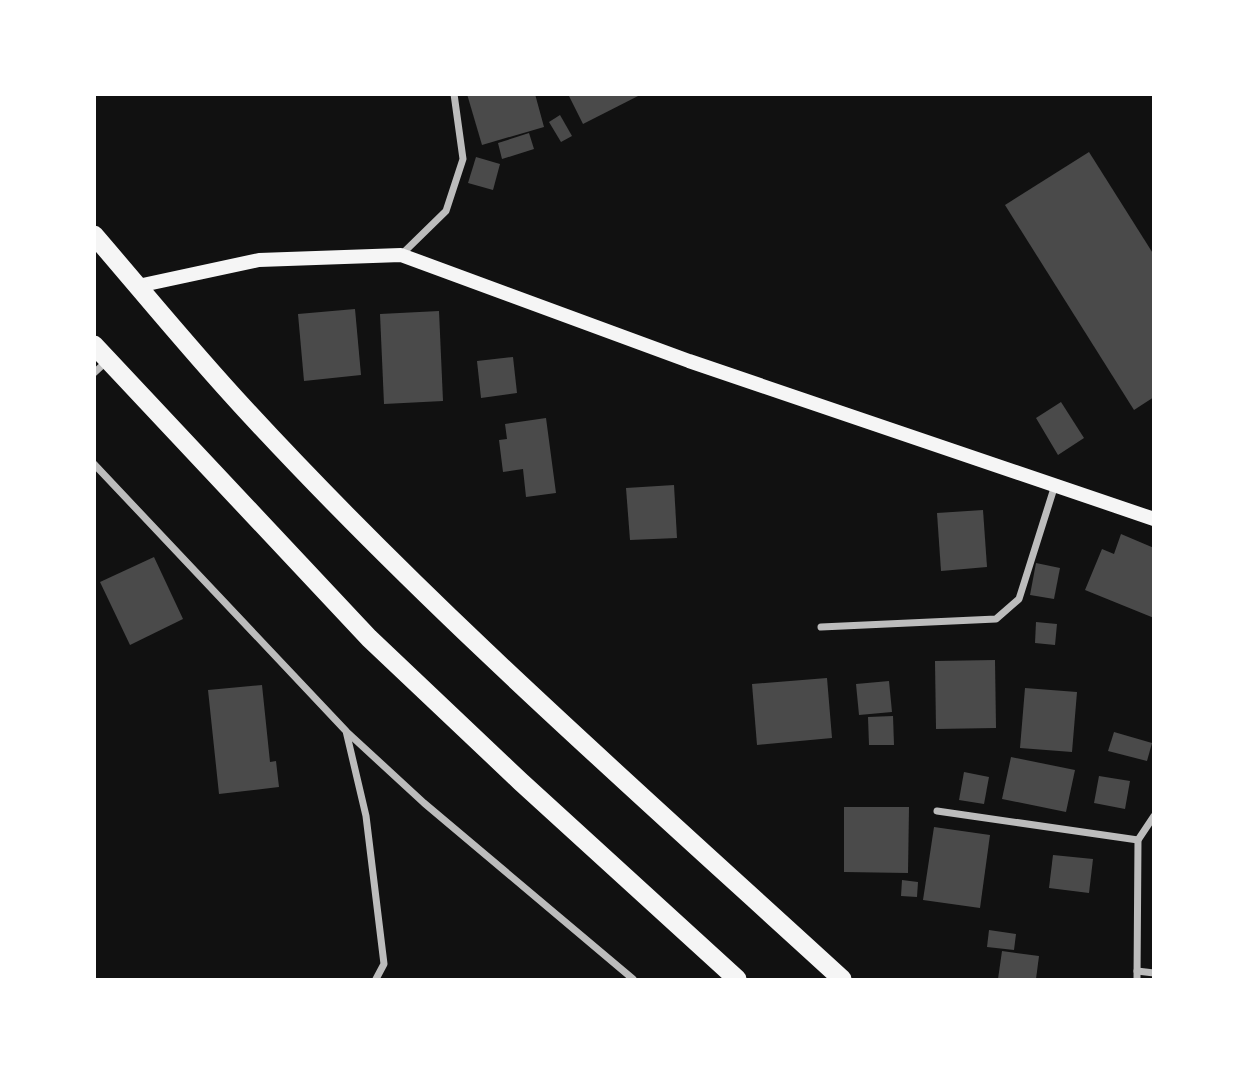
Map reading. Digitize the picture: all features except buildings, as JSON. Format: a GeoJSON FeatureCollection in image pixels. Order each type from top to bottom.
{"type":"FeatureCollection","features":[{"type":"Feature","properties":{"kind":"highway"},"geometry":{"type":"LineString","coordinates":[[94,236],[244,408],[415,581],[549,712],[842,979]]}},
{"type":"Feature","properties":{"kind":"highway"},"geometry":{"type":"LineString","coordinates":[[94,345],[101,367],[369,638],[521,782],[737,979]]}},
{"type":"Feature","properties":{"kind":"main road"},"geometry":{"type":"LineString","coordinates":[[138,286],[259,260],[401,255],[689,361],[1153,519]]}},
{"type":"Feature","properties":{"kind":"street"},"geometry":{"type":"LineString","coordinates":[[401,255],[446,211],[459,172],[463,159],[454,94]]}},
{"type":"Feature","properties":{"kind":"street"},"geometry":{"type":"LineString","coordinates":[[94,464],[346,731],[424,803],[633,979]]}},
{"type":"Feature","properties":{"kind":"street"},"geometry":{"type":"LineString","coordinates":[[821,627],[996,619],[1019,599],[1055,485]]}},
{"type":"Feature","properties":{"kind":"street"},"geometry":{"type":"LineString","coordinates":[[346,731],[366,816],[384,964],[376,979]]}},
{"type":"Feature","properties":{"kind":"street"},"geometry":{"type":"LineString","coordinates":[[937,811],[1138,839]]}},
{"type":"Feature","properties":{"kind":"street"},"geometry":{"type":"LineString","coordinates":[[1153,816],[1138,839],[1137,975],[1153,973]]}}]}
